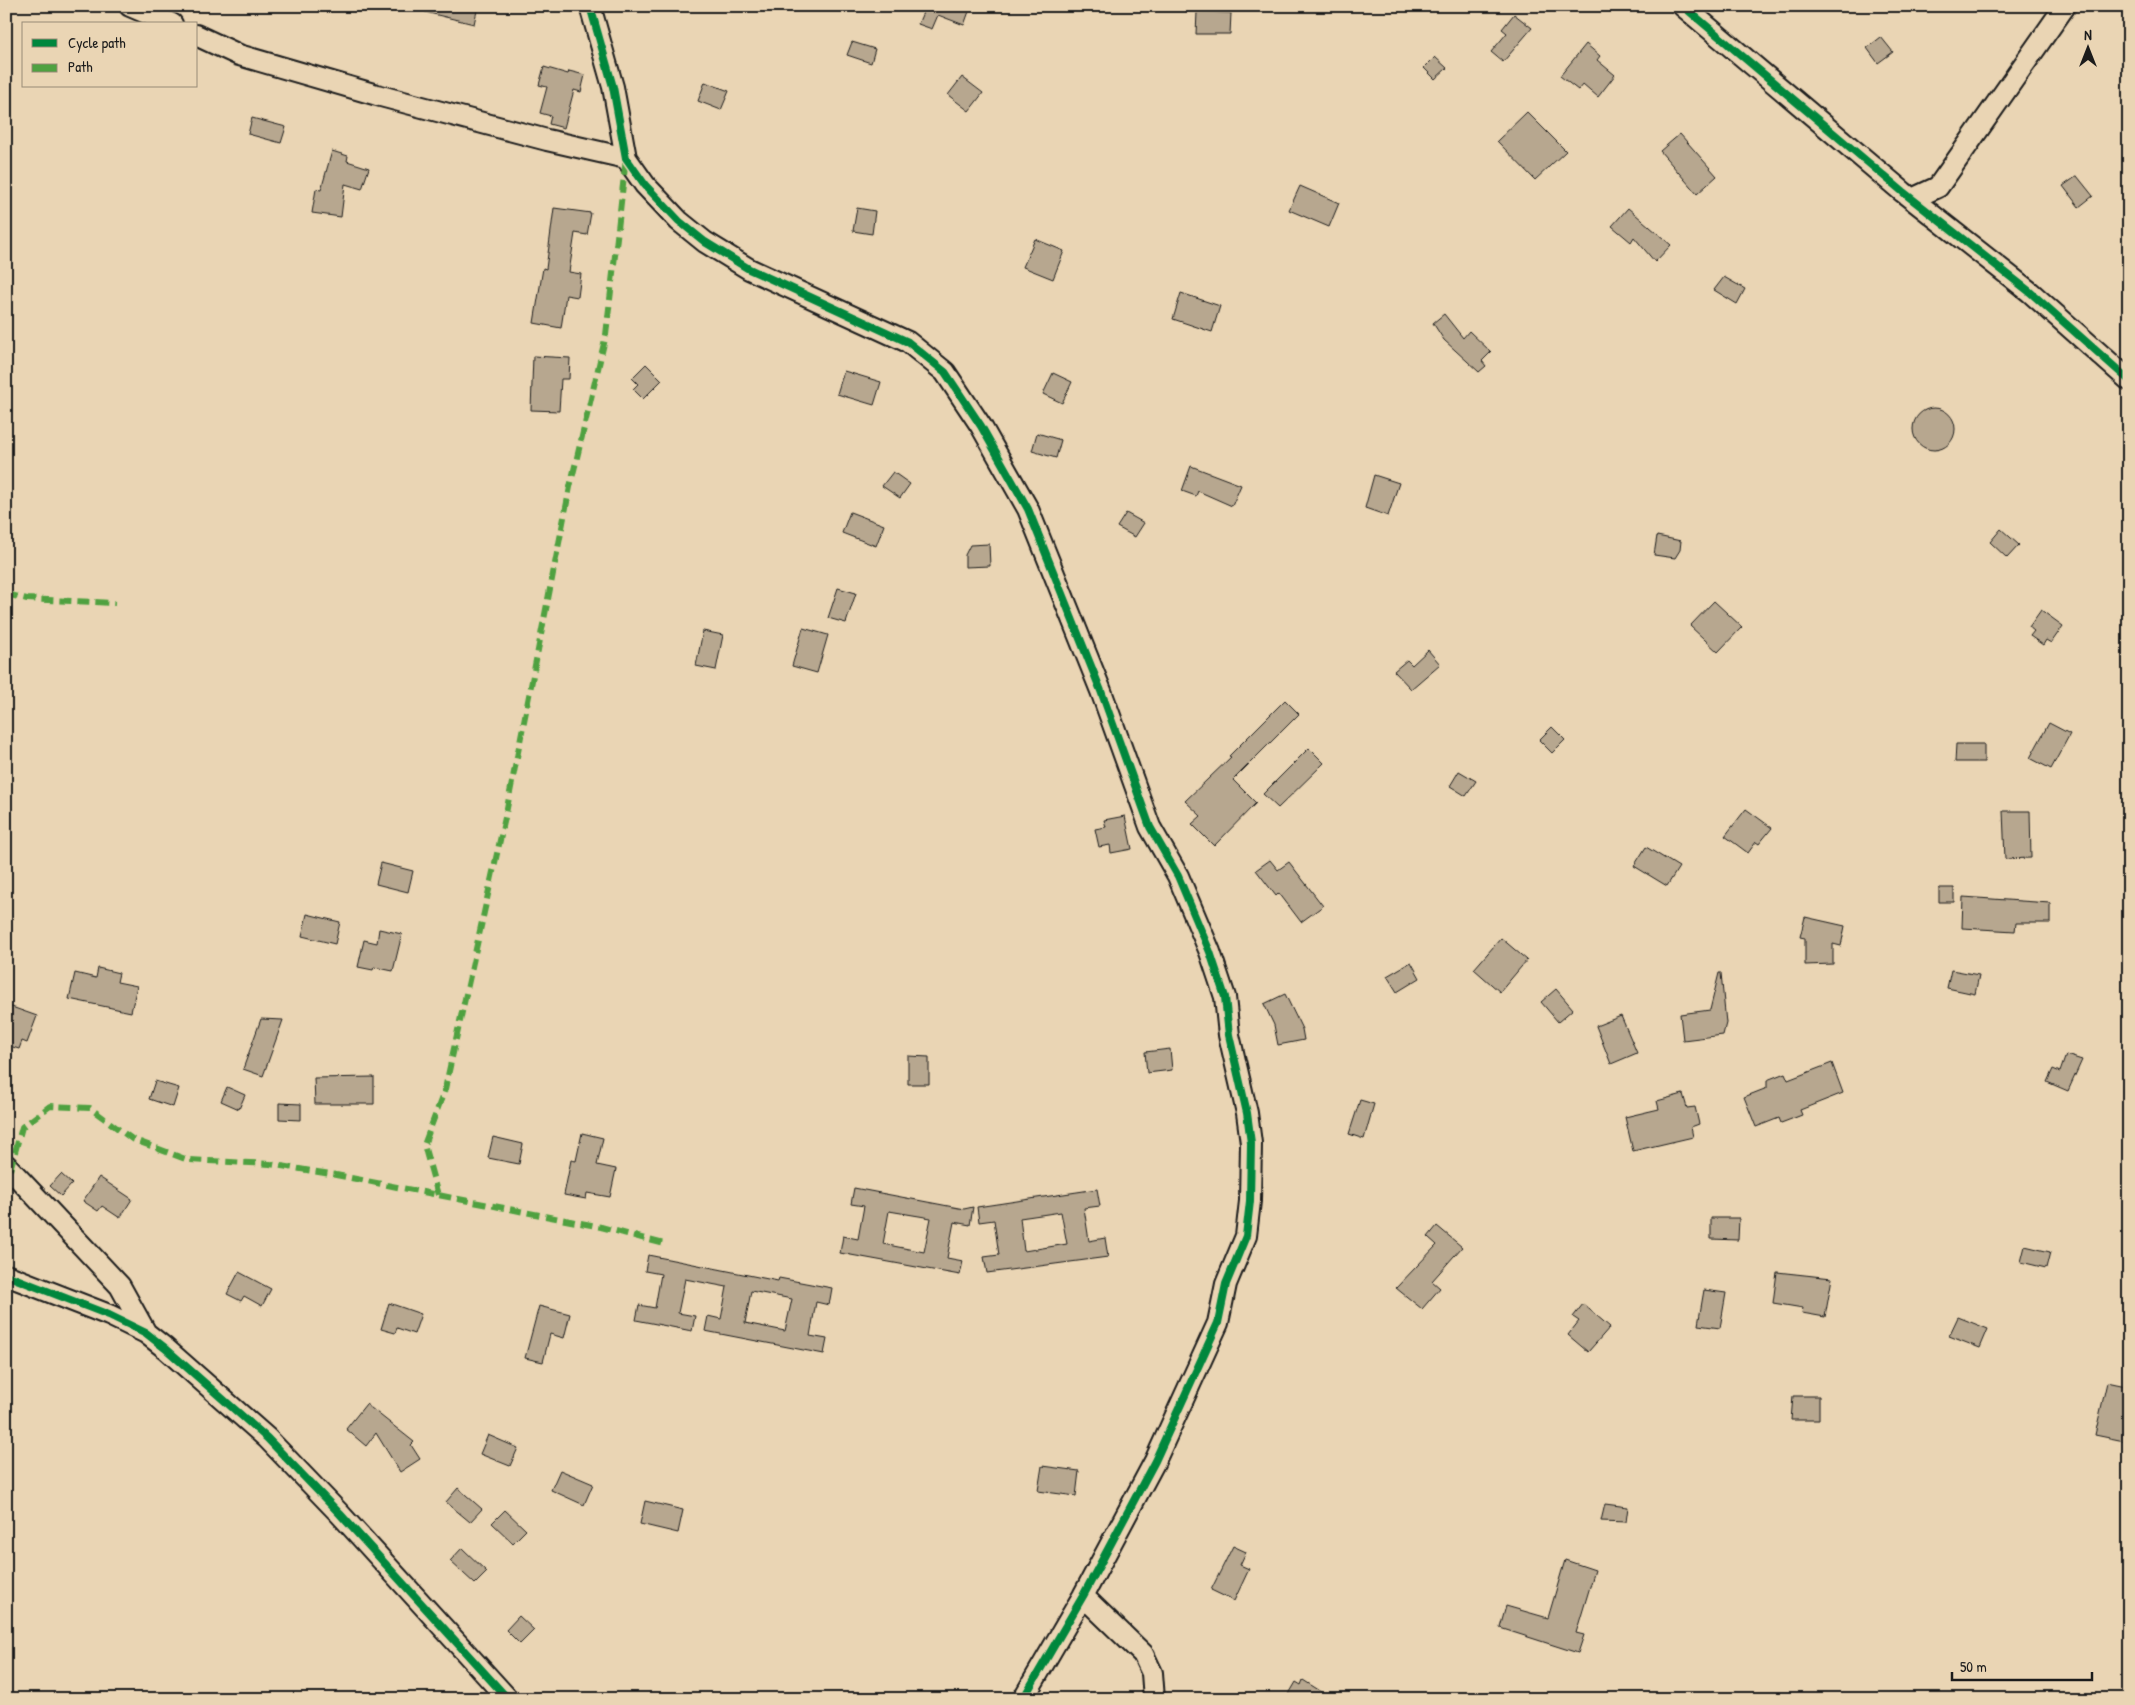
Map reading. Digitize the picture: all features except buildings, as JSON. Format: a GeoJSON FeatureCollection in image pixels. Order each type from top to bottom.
{"type":"FeatureCollection","features":[{"type":"Feature","properties":{"kind":"street"},"geometry":{"type":"LineString","coordinates":[[130,6],[167,22]]}},
{"type":"Feature","properties":{"kind":"street"},"geometry":{"type":"LineString","coordinates":[[590,6],[613,87],[626,158],[652,192],[679,221],[705,242],[749,269],[908,342],[945,372],[981,426],[1028,509],[1101,691],[1150,827],[1178,876],[1210,952],[1225,997],[1229,1035],[1247,1113],[1251,1143],[1250,1201],[1246,1236],[1226,1284],[1218,1323],[1155,1460],[1083,1596],[1023,1699]]}},
{"type":"Feature","properties":{"kind":"street"},"geometry":{"type":"LineString","coordinates":[[1683,6],[1912,199],[2030,292],[2129,380]]}},
{"type":"Feature","properties":{"kind":"street"},"geometry":{"type":"LineString","coordinates":[[1912,199],[1938,187],[2065,6]]}},
{"type":"Feature","properties":{"kind":"street"},"geometry":{"type":"LineString","coordinates":[[198,36],[239,55],[368,92],[547,140],[626,158]]}},
{"type":"Feature","properties":{"kind":"street"},"geometry":{"type":"LineString","coordinates":[[6,1165],[120,1286],[146,1332]]}},
{"type":"Feature","properties":{"kind":"street"},"geometry":{"type":"LineString","coordinates":[[6,1275],[109,1315],[146,1332],[267,1438],[347,1521],[508,1699]]}},
{"type":"Feature","properties":{"kind":"street"},"geometry":{"type":"LineString","coordinates":[[1083,1596],[1143,1654],[1152,1673],[1154,1699]]}},
{"type":"Feature","properties":{"kind":"marked path"},"geometry":{"type":"LineString","coordinates":[[438,1195],[424,1145],[445,1089],[506,813],[570,487],[606,335],[626,158]]}},
{"type":"Feature","properties":{"kind":"marked path"},"geometry":{"type":"LineString","coordinates":[[6,594],[27,599],[115,603]]}},
{"type":"Feature","properties":{"kind":"marked path"},"geometry":{"type":"LineString","coordinates":[[10,1170],[22,1127],[50,1106],[90,1108],[132,1139],[188,1160],[270,1164],[336,1175],[601,1227],[664,1244]]}},
{"type":"Feature","properties":{"kind":"cycle path"},"geometry":{"type":"LineString","coordinates":[[590,6],[613,87],[626,158],[645,185],[679,221],[705,242],[749,269],[908,342],[945,372],[981,426],[1028,509],[1101,691],[1150,827],[1178,876],[1210,952],[1225,997],[1229,1035],[1247,1113],[1251,1143],[1250,1201],[1246,1236],[1226,1284],[1218,1323],[1155,1461],[1083,1596],[1023,1699]]}},
{"type":"Feature","properties":{"kind":"cycle path"},"geometry":{"type":"LineString","coordinates":[[1683,6],[1903,192],[2030,292],[2129,380]]}},
{"type":"Feature","properties":{"kind":"cycle path"},"geometry":{"type":"LineString","coordinates":[[6,1275],[109,1315],[146,1333],[165,1348],[267,1438],[340,1514],[508,1699]]}}]}
